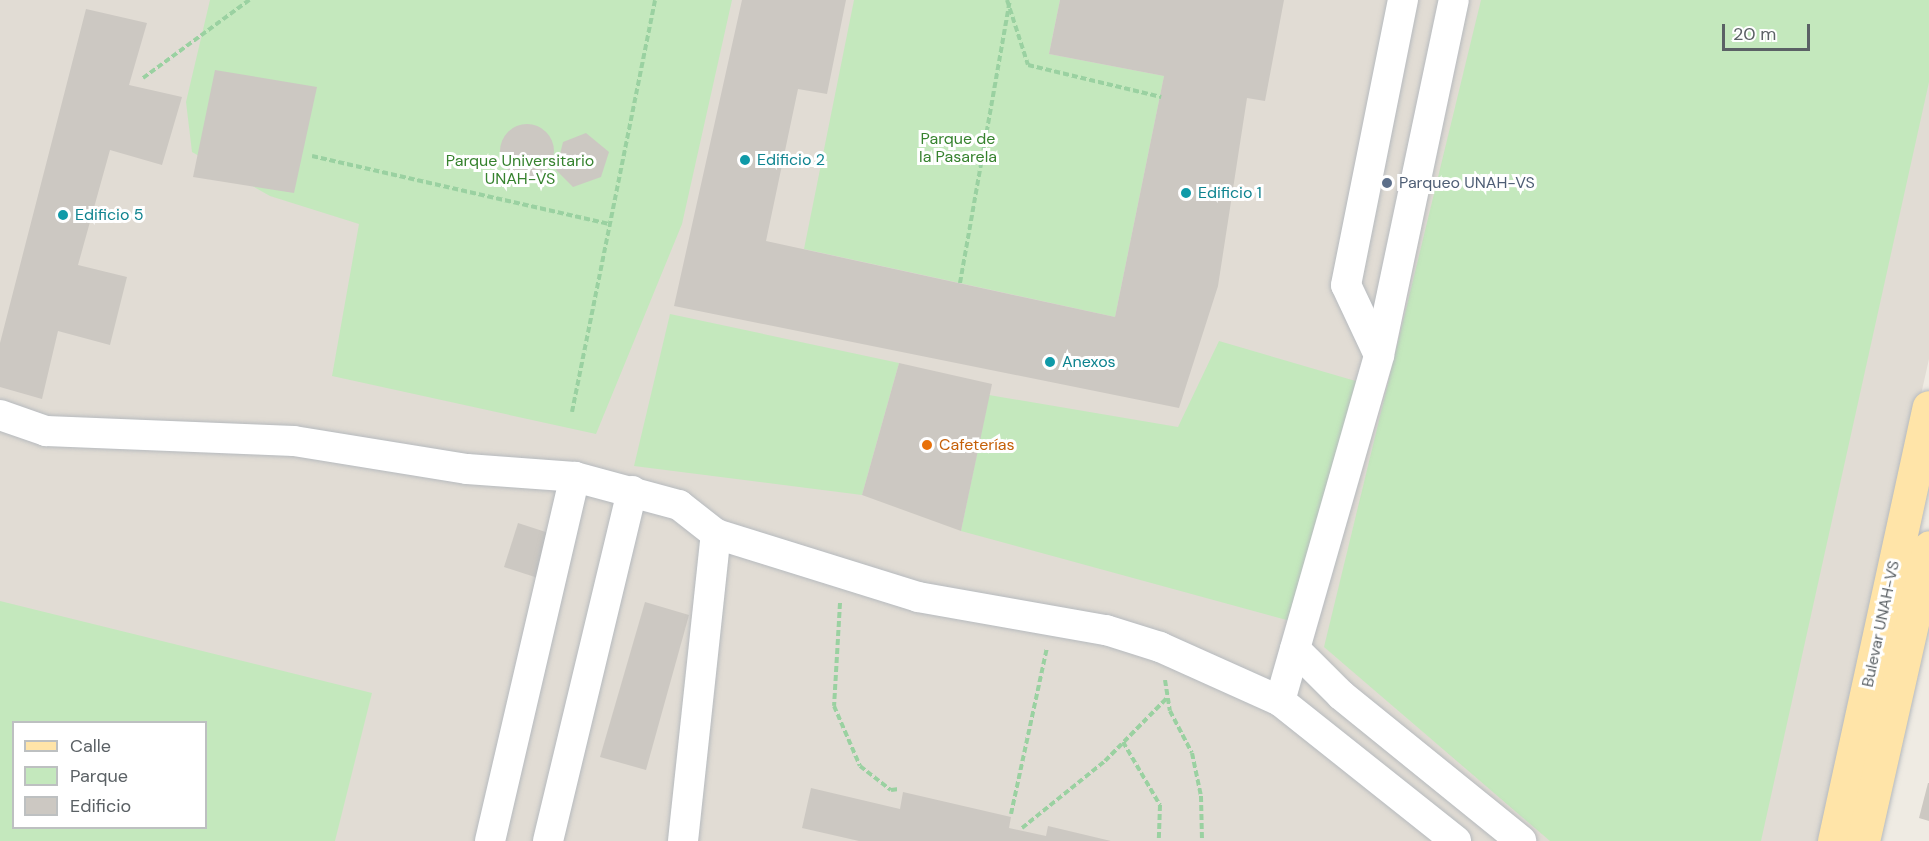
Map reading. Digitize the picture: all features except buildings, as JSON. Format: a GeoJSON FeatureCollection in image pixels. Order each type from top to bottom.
{"type":"FeatureCollection","features":[{"type":"Feature","properties":{"kind":"main road","name":"Bulevar UNAH-VS"},"geometry":{"type":"LineString","coordinates":[[1863,841],[1887,668],[1929,406]]}},
{"type":"Feature","properties":{"kind":"main road","name":"Bulevar UNAH-VS"},"geometry":{"type":"LineString","coordinates":[[1834,841],[1887,668],[1929,547]]}},
{"type":"Feature","properties":{"kind":"lane"},"geometry":{"type":"LineString","coordinates":[[1379,355],[1346,285],[1403,0]]}},
{"type":"Feature","properties":{"kind":"lane"},"geometry":{"type":"LineString","coordinates":[[1280,701],[1379,355],[1454,0]]}},
{"type":"Feature","properties":{"kind":"lane"},"geometry":{"type":"LineString","coordinates":[[0,415],[45,431],[294,441],[467,469],[575,477],[680,505],[716,534],[918,597],[1052,621],[1160,647],[1280,701],[1456,841]]}},
{"type":"Feature","properties":{"kind":"lane"},"geometry":{"type":"LineString","coordinates":[[490,841],[575,477]]}},
{"type":"Feature","properties":{"kind":"lane"},"geometry":{"type":"LineString","coordinates":[[548,841],[632,491]]}},
{"type":"Feature","properties":{"kind":"lane"},"geometry":{"type":"LineString","coordinates":[[683,841],[716,534]]}},
{"type":"Feature","properties":{"kind":"lane"},"geometry":{"type":"LineString","coordinates":[[1295,649],[1341,695],[1521,841]]}},
{"type":"Feature","properties":{"kind":"path"},"geometry":{"type":"LineString","coordinates":[[143,78],[249,0]]}},
{"type":"Feature","properties":{"kind":"path"},"geometry":{"type":"LineString","coordinates":[[572,412],[655,0]]}},
{"type":"Feature","properties":{"kind":"path"},"geometry":{"type":"LineString","coordinates":[[1009,0],[1028,65],[1161,97]]}},
{"type":"Feature","properties":{"kind":"path"},"geometry":{"type":"LineString","coordinates":[[960,283],[1010,7]]}},
{"type":"Feature","properties":{"kind":"path"},"geometry":{"type":"LineString","coordinates":[[312,156],[610,224]]}},
{"type":"Feature","properties":{"kind":"path"},"geometry":{"type":"LineString","coordinates":[[844,573],[834,706],[860,765],[891,790],[899,789]]}},
{"type":"Feature","properties":{"kind":"path"},"geometry":{"type":"LineString","coordinates":[[1011,814],[1052,621]]}},
{"type":"Feature","properties":{"kind":"path"},"geometry":{"type":"LineString","coordinates":[[1160,647],[1168,698],[1192,753],[1201,795],[1202,841]]}},
{"type":"Feature","properties":{"kind":"path"},"geometry":{"type":"LineString","coordinates":[[1022,828],[1123,742],[1168,698]]}},
{"type":"Feature","properties":{"kind":"path"},"geometry":{"type":"LineString","coordinates":[[1123,742],[1160,805],[1159,841]]}},
{"type":"Feature","properties":{"kind":"shaded area"},"geometry":{"type":"Polygon","coordinates":[[[0,0],[1929,0],[1929,359],[1821,841],[0,841],[0,0]]]}},
{"type":"Feature","properties":{"kind":"green space","name":"Parque Universitario UNAH-VS"},"geometry":{"type":"Polygon","coordinates":[[[210,0],[732,0],[682,224],[596,434],[332,376],[359,224],[270,196],[192,152],[186,102],[210,0]]]}},
{"type":"Feature","properties":{"kind":"green space","name":"Parque de la Pasarela"},"geometry":{"type":"Polygon","coordinates":[[[854,0],[1060,0],[1049,54],[1164,76],[1115,317],[804,249],[854,0]]]}},
{"type":"Feature","properties":{"kind":"green space"},"geometry":{"type":"Polygon","coordinates":[[[1481,0],[1929,0],[1929,82],[1761,841],[1550,841],[1324,647],[1481,0]]]}},
{"type":"Feature","properties":{"kind":"green space"},"geometry":{"type":"Polygon","coordinates":[[[670,314],[899,363],[862,495],[634,466],[670,314]]]}},
{"type":"Feature","properties":{"kind":"green space"},"geometry":{"type":"Polygon","coordinates":[[[1219,341],[1359,382],[1294,622],[961,531],[989,395],[1178,427],[1219,341]]]}},
{"type":"Feature","properties":{"kind":"green space"},"geometry":{"type":"Polygon","coordinates":[[[0,601],[372,693],[335,841],[0,841],[0,601]]]}},
{"type":"Feature","properties":{"kind":"place","name":"Edificio 2"},"geometry":{"type":"Point","coordinates":[745,160]}},
{"type":"Feature","properties":{"kind":"place","name":"Parqueo UNAH-VS"},"geometry":{"type":"Point","coordinates":[1387,183]}},
{"type":"Feature","properties":{"kind":"place","name":"Edificio 1"},"geometry":{"type":"Point","coordinates":[1186,193]}},
{"type":"Feature","properties":{"kind":"place","name":"Edificio 5"},"geometry":{"type":"Point","coordinates":[63,215]}},
{"type":"Feature","properties":{"kind":"place","name":"Anexos"},"geometry":{"type":"Point","coordinates":[1050,362]}},
{"type":"Feature","properties":{"kind":"place","name":"Cafeterías"},"geometry":{"type":"Point","coordinates":[927,445]}}]}
